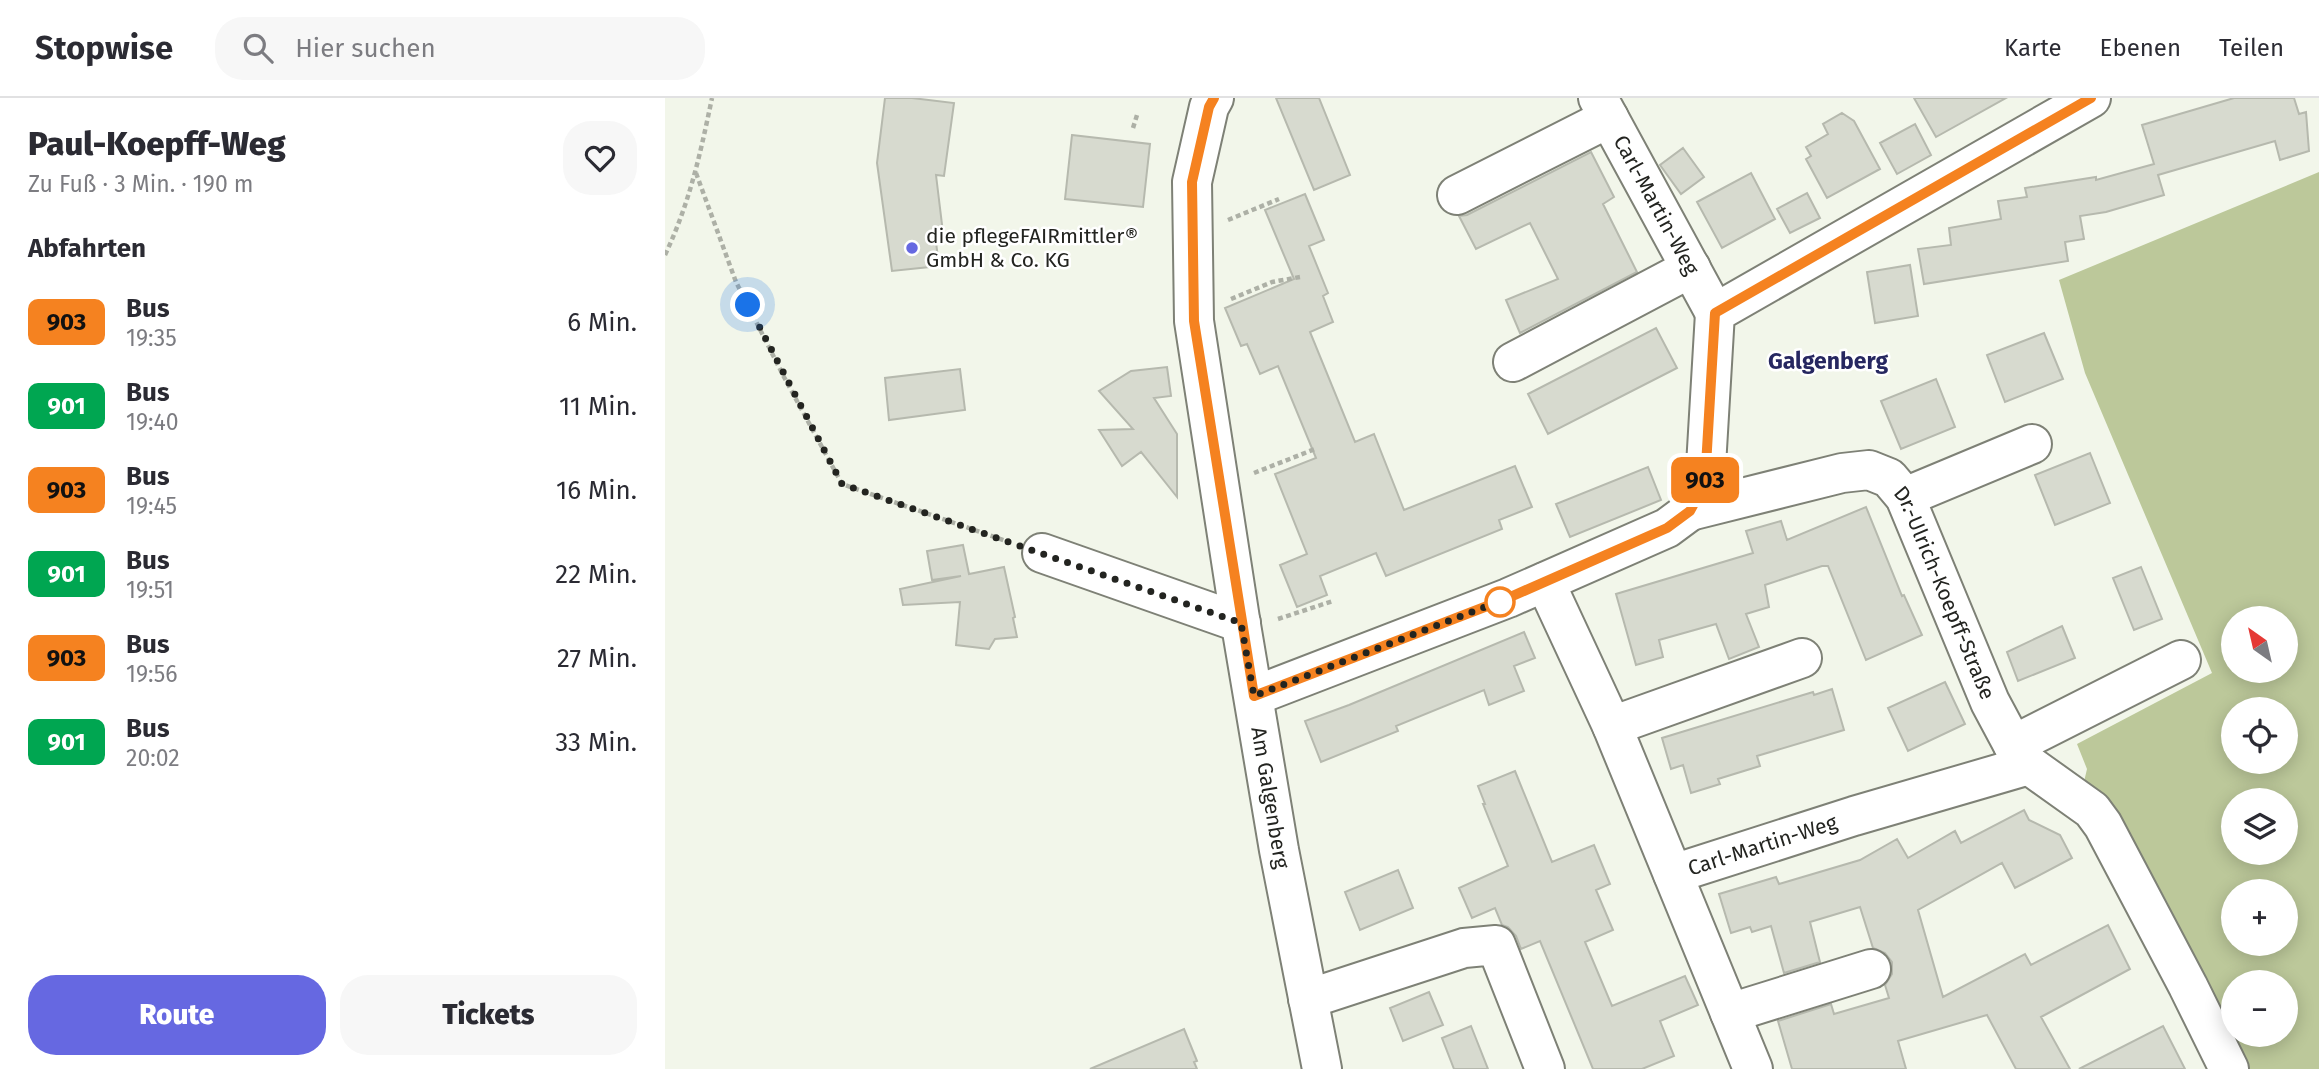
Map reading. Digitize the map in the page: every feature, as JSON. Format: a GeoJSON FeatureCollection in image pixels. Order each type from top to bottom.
{"type":"FeatureCollection","features":[{"type":"Feature","properties":{"kind":"street","name":"Am Galgenberg"},"geometry":{"type":"LineString","coordinates":[[1214,98],[1209,107],[1192,182],[1194,315],[1240,621],[1279,850],[1322,1069]]}},
{"type":"Feature","properties":{"kind":"street"},"geometry":{"type":"LineString","coordinates":[[1254,696],[1545,582],[1667,528],[1690,511],[1705,483],[1715,313],[2091,98]]}},
{"type":"Feature","properties":{"kind":"street"},"geometry":{"type":"LineString","coordinates":[[1457,195],[1603,108]]}},
{"type":"Feature","properties":{"kind":"street","name":"Carl-Martin-Weg"},"geometry":{"type":"LineString","coordinates":[[1603,108],[1715,313]]}},
{"type":"Feature","properties":{"kind":"street"},"geometry":{"type":"LineString","coordinates":[[1513,362],[1691,268]]}},
{"type":"Feature","properties":{"kind":"street"},"geometry":{"type":"LineString","coordinates":[[1905,497],[2032,444]]}},
{"type":"Feature","properties":{"kind":"street","name":"Dr.-Ulrich-Koepff-Straße"},"geometry":{"type":"LineString","coordinates":[[1690,511],[1843,473],[1869,470],[1889,478],[1905,497],[1990,702],[2021,755],[2092,810],[2103,825],[2229,1069]]}},
{"type":"Feature","properties":{"kind":"street"},"geometry":{"type":"LineString","coordinates":[[1041,553],[1240,621]]}},
{"type":"Feature","properties":{"kind":"street","name":"Carl-Martin-Weg"},"geometry":{"type":"LineString","coordinates":[[1545,582],[1612,726],[1753,1069]]}},
{"type":"Feature","properties":{"kind":"street"},"geometry":{"type":"LineString","coordinates":[[1612,726],[1802,658]]}},
{"type":"Feature","properties":{"kind":"street"},"geometry":{"type":"LineString","coordinates":[[2021,755],[2181,660]]}},
{"type":"Feature","properties":{"kind":"street","name":"Carl-Martin-Weg"},"geometry":{"type":"LineString","coordinates":[[1672,874],[1854,816],[2021,755]]}},
{"type":"Feature","properties":{"kind":"street"},"geometry":{"type":"LineString","coordinates":[[1308,999],[1464,948],[1496,945],[1545,1069]]}},
{"type":"Feature","properties":{"kind":"street"},"geometry":{"type":"LineString","coordinates":[[1730,1013],[1871,969]]}},
{"type":"Feature","properties":{"kind":"path"},"geometry":{"type":"LineString","coordinates":[[665,255],[682,219],[696,173],[712,98]]}},
{"type":"Feature","properties":{"kind":"path"},"geometry":{"type":"LineString","coordinates":[[1133,128],[1137,115]]}},
{"type":"Feature","properties":{"kind":"path"},"geometry":{"type":"LineString","coordinates":[[696,173],[736,282],[842,484],[1041,553]]}},
{"type":"Feature","properties":{"kind":"path"},"geometry":{"type":"LineString","coordinates":[[1193,235],[1279,198]]}},
{"type":"Feature","properties":{"kind":"path"},"geometry":{"type":"LineString","coordinates":[[1194,315],[1272,282],[1300,278]]}},
{"type":"Feature","properties":{"kind":"path"},"geometry":{"type":"LineString","coordinates":[[1220,487],[1315,449]]}},
{"type":"Feature","properties":{"kind":"path"},"geometry":{"type":"LineString","coordinates":[[1240,621],[1271,622],[1333,601]]}},
{"type":"Feature","properties":{"kind":"green space"},"geometry":{"type":"Polygon","coordinates":[[[2319,172],[2319,1069],[2246,1069],[2236,1047],[2298,1047],[2298,970],[2221,970],[2221,1016],[2167,902],[2112,803],[2083,786],[2087,769],[2077,744],[2212,673],[2085,373],[2059,280],[2319,172]]]}},
{"type":"Feature","properties":{"kind":"building"},"geometry":{"type":"Polygon","coordinates":[[[885,98],[954,103],[944,176],[936,175],[944,241],[936,242],[939,266],[892,271],[877,163],[885,98]]]}},
{"type":"Feature","properties":{"kind":"building"},"geometry":{"type":"Polygon","coordinates":[[[1276,98],[1319,98],[1350,175],[1314,190],[1276,98]]]}},
{"type":"Feature","properties":{"kind":"building"},"geometry":{"type":"Polygon","coordinates":[[[1914,98],[2006,98],[1936,137],[1914,98]]]}},
{"type":"Feature","properties":{"kind":"building"},"geometry":{"type":"Polygon","coordinates":[[[2234,98],[2294,98],[2299,114],[2306,112],[2309,151],[2280,160],[2275,141],[2158,175],[2164,195],[2106,212],[2080,216],[2084,239],[2065,242],[2068,261],[1924,284],[1918,249],[1951,245],[1949,228],[2001,219],[1998,201],[2027,197],[2025,188],[2096,177],[2096,180],[2154,164],[2142,125],[2234,98]]]}},
{"type":"Feature","properties":{"kind":"building"},"geometry":{"type":"Polygon","coordinates":[[[1842,113],[1854,121],[1880,169],[1827,198],[1806,159],[1811,156],[1806,147],[1828,134],[1823,124],[1842,113]]]}},
{"type":"Feature","properties":{"kind":"building"},"geometry":{"type":"Polygon","coordinates":[[[1915,124],[1931,155],[1897,174],[1880,143],[1915,124]]]}},
{"type":"Feature","properties":{"kind":"building"},"geometry":{"type":"Polygon","coordinates":[[[1072,135],[1150,144],[1143,207],[1065,199],[1072,135]]]}},
{"type":"Feature","properties":{"kind":"building"},"geometry":{"type":"Polygon","coordinates":[[[1683,148],[1704,177],[1681,194],[1660,165],[1683,148]]]}},
{"type":"Feature","properties":{"kind":"building"},"geometry":{"type":"Polygon","coordinates":[[[1591,152],[1614,197],[1603,204],[1637,272],[1520,333],[1506,300],[1558,279],[1530,223],[1476,249],[1459,216],[1467,215],[1591,152]]]}},
{"type":"Feature","properties":{"kind":"building"},"geometry":{"type":"Polygon","coordinates":[[[1751,173],[1775,219],[1722,248],[1697,202],[1751,173]]]}},
{"type":"Feature","properties":{"kind":"building"},"geometry":{"type":"Polygon","coordinates":[[[1807,193],[1820,218],[1790,233],[1777,209],[1807,193]]]}},
{"type":"Feature","properties":{"kind":"building"},"geometry":{"type":"Polygon","coordinates":[[[1305,194],[1324,240],[1309,246],[1328,293],[1323,296],[1333,322],[1310,332],[1355,442],[1374,434],[1404,510],[1515,466],[1532,507],[1499,520],[1502,529],[1386,576],[1376,553],[1320,576],[1327,595],[1297,607],[1280,565],[1307,554],[1275,474],[1316,458],[1278,366],[1260,374],[1247,344],[1241,346],[1225,308],[1294,279],[1265,210],[1305,194]]]}},
{"type":"Feature","properties":{"kind":"building"},"geometry":{"type":"Polygon","coordinates":[[[1910,265],[1918,316],[1875,323],[1867,272],[1910,265]]]}},
{"type":"Feature","properties":{"kind":"building"},"geometry":{"type":"Polygon","coordinates":[[[1656,328],[1677,368],[1548,434],[1528,394],[1656,328]]]}},
{"type":"Feature","properties":{"kind":"building"},"geometry":{"type":"Polygon","coordinates":[[[2044,333],[2063,379],[2005,402],[1987,355],[2044,333]]]}},
{"type":"Feature","properties":{"kind":"building"},"geometry":{"type":"Polygon","coordinates":[[[1167,367],[1171,396],[1154,398],[1177,434],[1177,497],[1141,452],[1122,466],[1099,430],[1133,429],[1099,391],[1131,371],[1167,367]]]}},
{"type":"Feature","properties":{"kind":"building"},"geometry":{"type":"Polygon","coordinates":[[[960,369],[965,410],[889,420],[885,378],[960,369]]]}},
{"type":"Feature","properties":{"kind":"building"},"geometry":{"type":"Polygon","coordinates":[[[1936,379],[1955,427],[1901,449],[1881,401],[1936,379]]]}},
{"type":"Feature","properties":{"kind":"building"},"geometry":{"type":"Polygon","coordinates":[[[2090,453],[2110,503],[2055,525],[2035,475],[2090,453]]]}},
{"type":"Feature","properties":{"kind":"building"},"geometry":{"type":"Polygon","coordinates":[[[1648,467],[1661,500],[1570,537],[1556,504],[1648,467]]]}},
{"type":"Feature","properties":{"kind":"building"},"geometry":{"type":"Polygon","coordinates":[[[1866,507],[1902,596],[1904,595],[1922,635],[1866,660],[1828,566],[1822,566],[1765,585],[1769,607],[1746,614],[1759,647],[1729,659],[1716,624],[1659,640],[1663,657],[1636,665],[1616,594],[1753,553],[1746,531],[1781,521],[1787,540],[1866,507]]]}},
{"type":"Feature","properties":{"kind":"building"},"geometry":{"type":"Polygon","coordinates":[[[963,545],[969,574],[1004,567],[1017,637],[995,639],[989,649],[956,645],[960,602],[903,605],[900,589],[961,576],[932,580],[927,551],[963,545]]]}},
{"type":"Feature","properties":{"kind":"building"},"geometry":{"type":"Polygon","coordinates":[[[2141,567],[2162,619],[2134,630],[2113,578],[2141,567]]]}},
{"type":"Feature","properties":{"kind":"building"},"geometry":{"type":"Polygon","coordinates":[[[2062,626],[2075,658],[2018,681],[2007,652],[2062,626]]]}},
{"type":"Feature","properties":{"kind":"building"},"geometry":{"type":"Polygon","coordinates":[[[1524,632],[1535,658],[1514,666],[1524,691],[1489,705],[1484,690],[1396,726],[1398,731],[1321,762],[1305,721],[1524,632]]]}},
{"type":"Feature","properties":{"kind":"building"},"geometry":{"type":"Polygon","coordinates":[[[1945,682],[1965,724],[1908,751],[1888,708],[1945,682]]]}},
{"type":"Feature","properties":{"kind":"building"},"geometry":{"type":"Polygon","coordinates":[[[1832,689],[1844,730],[1757,756],[1760,766],[1718,779],[1720,784],[1691,793],[1683,765],[1671,769],[1662,738],[1813,692],[1814,695],[1832,689]]]}},
{"type":"Feature","properties":{"kind":"building"},"geometry":{"type":"Polygon","coordinates":[[[1515,771],[1552,862],[1594,845],[1610,884],[1596,890],[1613,930],[1585,942],[1612,1006],[1685,976],[1698,1005],[1660,1021],[1674,1056],[1642,1069],[1593,1069],[1540,941],[1521,949],[1516,936],[1508,927],[1502,925],[1495,908],[1472,918],[1459,888],[1508,866],[1478,786],[1515,771]]]}},
{"type":"Feature","properties":{"kind":"building"},"geometry":{"type":"Polygon","coordinates":[[[2024,810],[2029,820],[2060,835],[2072,858],[2015,888],[2002,863],[1918,910],[1943,997],[2025,954],[2031,965],[2108,925],[2130,969],[2041,1017],[2070,1069],[2016,1069],[1987,1015],[1898,1041],[1906,1069],[1792,1069],[1778,1021],[1831,1004],[1834,1014],[1889,998],[1885,985],[1892,974],[1892,962],[1885,953],[1873,948],[1860,907],[1810,922],[1820,962],[1784,973],[1771,926],[1752,932],[1750,927],[1731,933],[1719,894],[1776,877],[1779,884],[1860,860],[1897,839],[1908,858],[1955,831],[1961,843],[2024,810]]]}},
{"type":"Feature","properties":{"kind":"building"},"geometry":{"type":"Polygon","coordinates":[[[1398,870],[1413,908],[1360,930],[1345,892],[1398,870]]]}},
{"type":"Feature","properties":{"kind":"building"},"geometry":{"type":"Polygon","coordinates":[[[1429,992],[1443,1025],[1403,1041],[1390,1008],[1429,992]]]}},
{"type":"Feature","properties":{"kind":"building"},"geometry":{"type":"Polygon","coordinates":[[[1471,1026],[1488,1069],[1454,1069],[1442,1038],[1471,1026]]]}},
{"type":"Feature","properties":{"kind":"building"},"geometry":{"type":"Polygon","coordinates":[[[2163,1026],[2185,1069],[2079,1069],[2163,1026]]]}},
{"type":"Feature","properties":{"kind":"building"},"geometry":{"type":"Polygon","coordinates":[[[1184,1029],[1197,1061],[1194,1062],[1197,1069],[1090,1069],[1184,1029]]]}},
{"type":"Feature","properties":{"kind":"bus line","name":"903"},"geometry":{"type":"LineString","coordinates":[[1214,98],[1209,107],[1192,182],[1194,321],[1254,696],[1508,598],[1667,528],[1690,511],[1705,483],[1715,313],[2091,98]]}},
{"type":"Feature","properties":{"kind":"place","name":"die pflegeFAIRmittler® GmbH & Co. KG"},"geometry":{"type":"Point","coordinates":[912,248]}},
{"type":"Feature","properties":{"kind":"district","name":"Galgenberg"},"geometry":{"type":"Point","coordinates":[1828,361]}},
{"type":"Feature","properties":{"kind":"route"},"geometry":{"type":"LineString","coordinates":[[748,305],[842,484],[1241,623],[1254,696],[1508,598],[1500,602]]}}]}
